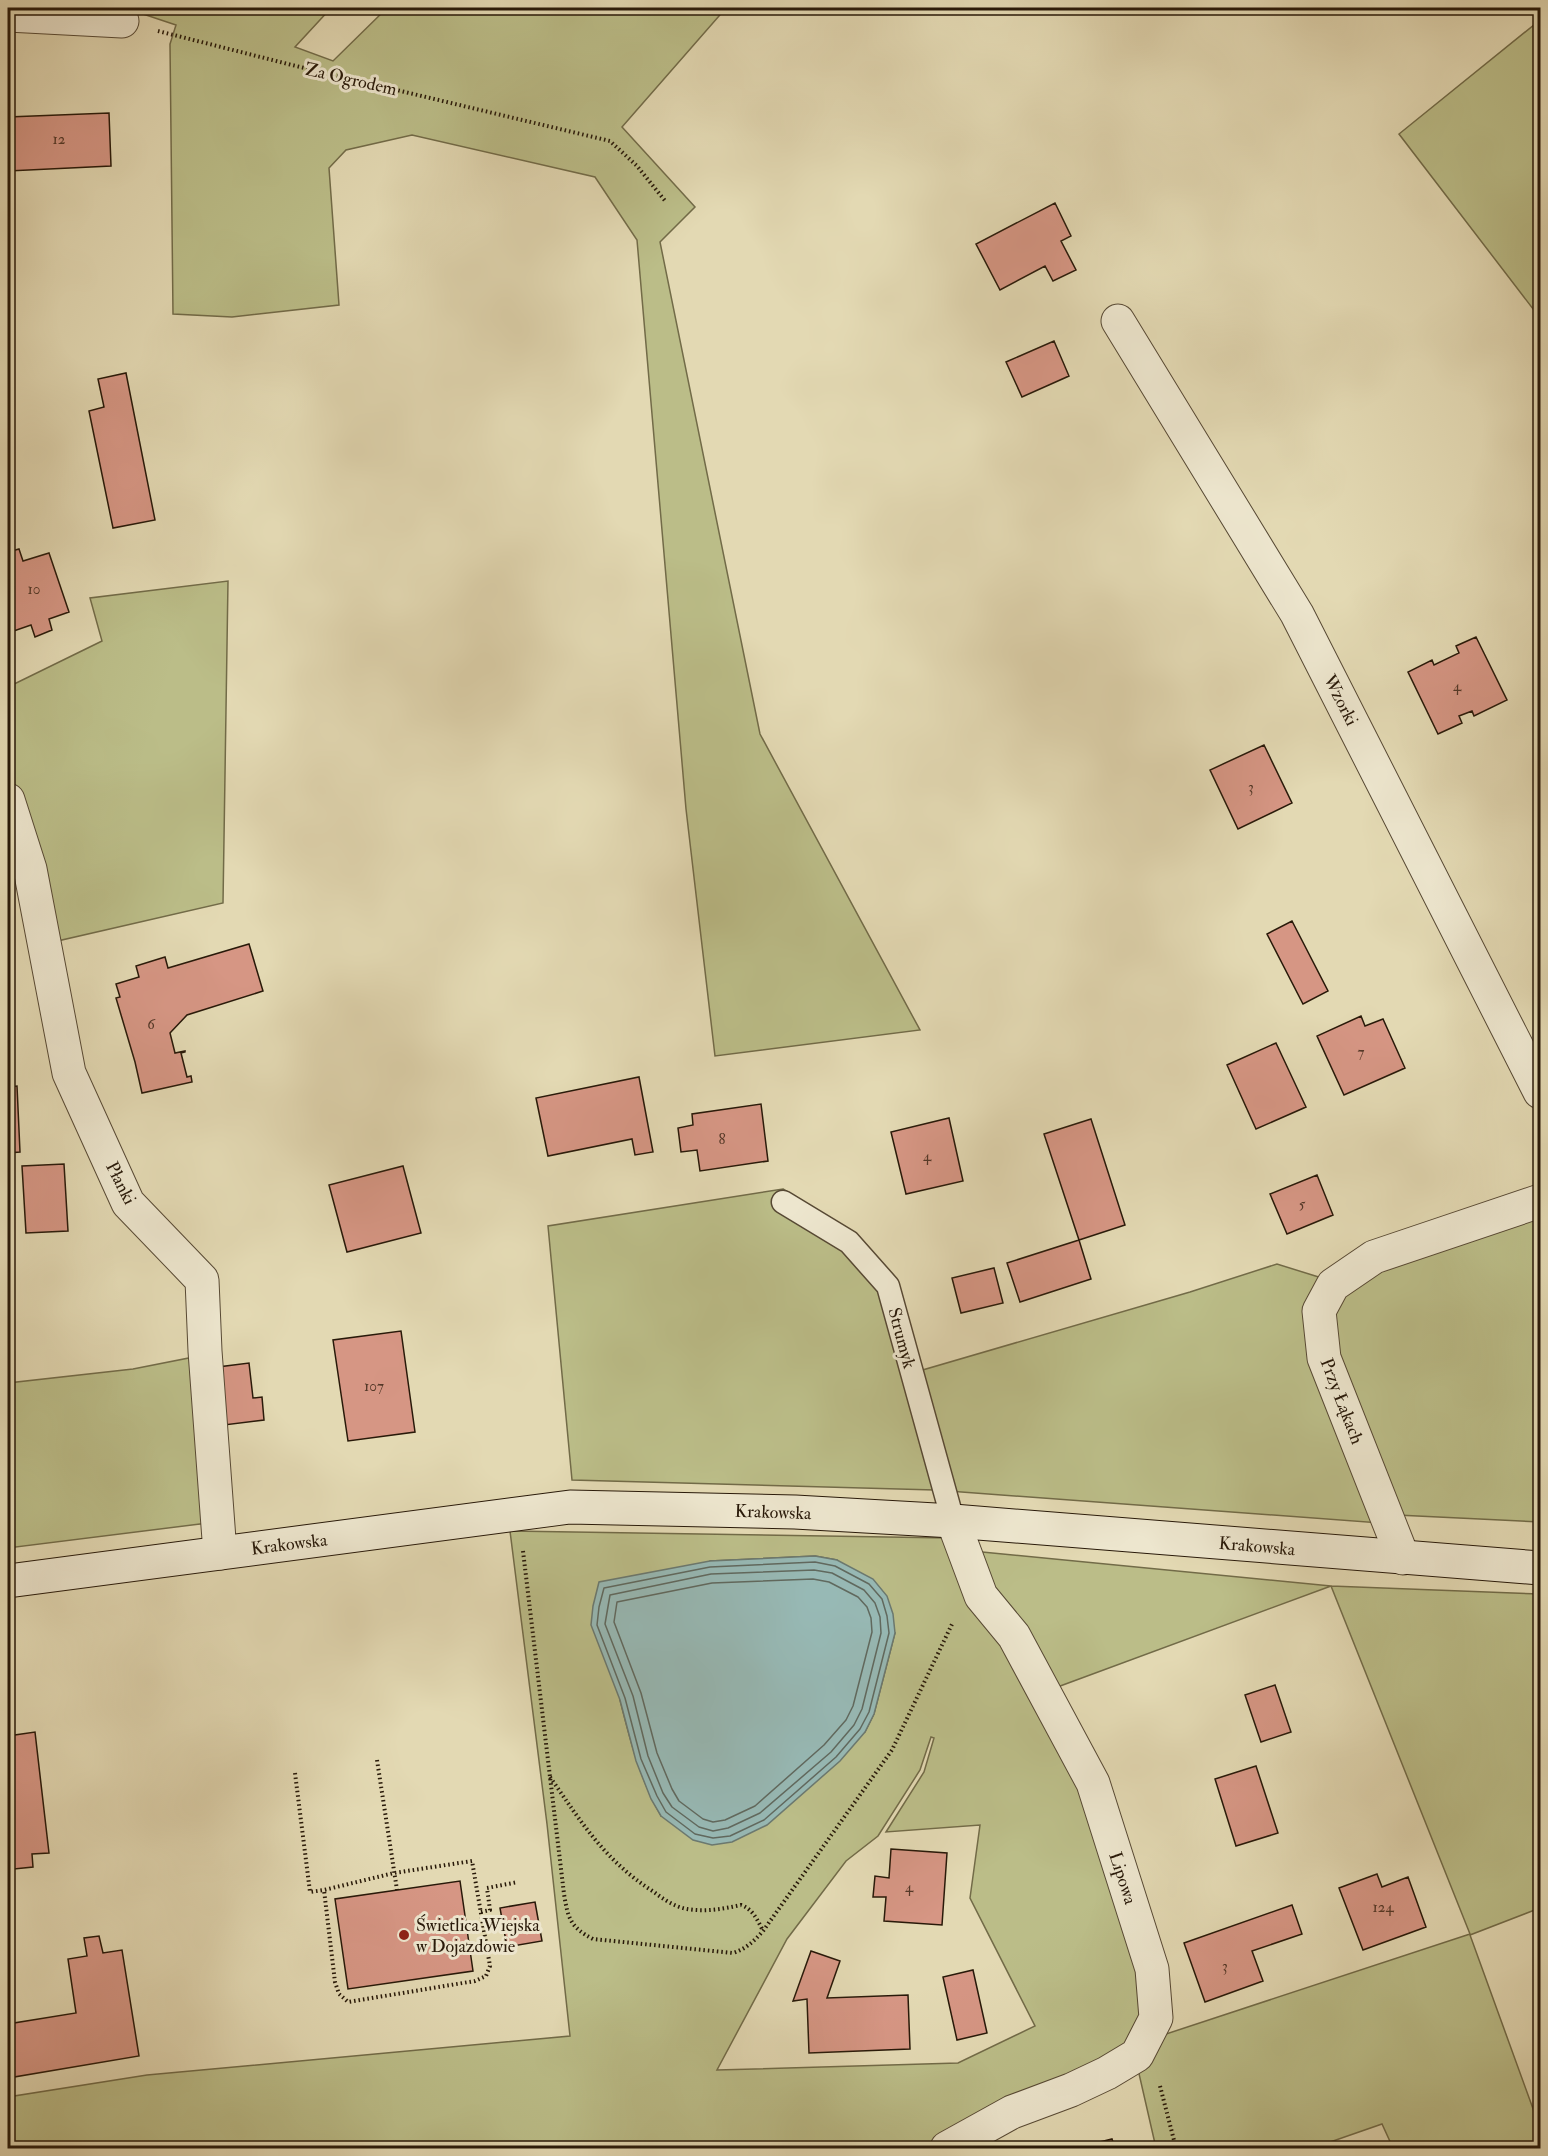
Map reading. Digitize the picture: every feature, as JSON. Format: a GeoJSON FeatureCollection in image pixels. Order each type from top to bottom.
{"type":"FeatureCollection","features":[{"type":"Feature","properties":{"kind":"street"},"geometry":{"type":"LineString","coordinates":[[8,15],[122,21]]}},
{"type":"Feature","properties":{"kind":"street","name":"Wzorki"},"geometry":{"type":"LineString","coordinates":[[1118,321],[1297,614],[1540,1092]]}},
{"type":"Feature","properties":{"kind":"street","name":"Płanki"},"geometry":{"type":"LineString","coordinates":[[8,800],[30,869],[69,1073],[128,1203],[202,1280],[220,1553]]}},
{"type":"Feature","properties":{"kind":"street","name":"Przy Łąkach"},"geometry":{"type":"LineString","coordinates":[[1403,1558],[1324,1358],[1319,1311],[1334,1285],[1374,1257],[1540,1201]]}},
{"type":"Feature","properties":{"kind":"street","name":"Krakowska"},"geometry":{"type":"LineString","coordinates":[[8,1581],[570,1507],[795,1512],[953,1521],[1540,1568]]}},
{"type":"Feature","properties":{"kind":"street","name":"Lipowa"},"geometry":{"type":"LineString","coordinates":[[947,2148],[1012,2112],[1071,2090],[1107,2073],[1137,2055],[1156,2018],[1152,1969],[1093,1783],[1014,1636],[981,1596],[953,1521]]}},
{"type":"Feature","properties":{"kind":"lane","name":"Strumyk"},"geometry":{"type":"LineString","coordinates":[[783,1202],[849,1242],[888,1286],[953,1521]]}},
{"type":"Feature","properties":{"kind":"path","name":"Za Ogrodem"},"geometry":{"type":"LineString","coordinates":[[122,21],[292,65],[610,141],[637,166],[666,202]]}},
{"type":"Feature","properties":{"kind":"path"},"geometry":{"type":"LineString","coordinates":[[519,1514],[566,1907],[570,1922],[593,1939],[733,1953],[744,1949],[763,1931],[892,1750],[956,1613],[970,1568]]}},
{"type":"Feature","properties":{"kind":"path"},"geometry":{"type":"LineString","coordinates":[[377,1760],[397,1890]]}},
{"type":"Feature","properties":{"kind":"path"},"geometry":{"type":"LineString","coordinates":[[295,1773],[310,1892],[394,1873],[472,1861],[490,1966],[486,1976],[475,1981],[348,2002],[339,1994],[335,1982],[324,1890]]}},
{"type":"Feature","properties":{"kind":"path"},"geometry":{"type":"LineString","coordinates":[[550,1776],[602,1850],[637,1882],[665,1900],[685,1909],[710,1910],[746,1906],[752,1911],[763,1931]]}},
{"type":"Feature","properties":{"kind":"path"},"geometry":{"type":"LineString","coordinates":[[481,1912],[490,1910],[487,1888],[518,1882]]}},
{"type":"Feature","properties":{"kind":"path"},"geometry":{"type":"LineString","coordinates":[[1147,2036],[1176,2148]]}},
{"type":"Feature","properties":{"kind":"green space"},"geometry":{"type":"Polygon","coordinates":[[[96,8],[331,8],[295,47],[333,61],[387,8],[726,8],[622,127],[695,207],[660,242],[760,734],[920,1030],[715,1056],[686,809],[637,240],[595,177],[412,135],[346,150],[329,168],[339,305],[232,317],[173,314],[170,44],[176,25],[128,9],[96,8]]]}},
{"type":"Feature","properties":{"kind":"green space"},"geometry":{"type":"Polygon","coordinates":[[[1540,20],[1540,318],[1399,134],[1540,20]]]}},
{"type":"Feature","properties":{"kind":"green space"},"geometry":{"type":"Polygon","coordinates":[[[228,581],[223,903],[53,942],[14,792],[8,783],[8,687],[102,641],[90,598],[228,581]]]}},
{"type":"Feature","properties":{"kind":"green space"},"geometry":{"type":"Polygon","coordinates":[[[783,1189],[854,1235],[919,1371],[1190,1292],[1277,1264],[1325,1279],[1309,1309],[1380,1523],[935,1490],[572,1480],[548,1226],[783,1189]]]}},
{"type":"Feature","properties":{"kind":"green space"},"geometry":{"type":"Polygon","coordinates":[[[1540,1212],[1540,1522],[1397,1515],[1334,1358],[1328,1317],[1339,1292],[1376,1264],[1540,1212]]]}},
{"type":"Feature","properties":{"kind":"green space"},"geometry":{"type":"Polygon","coordinates":[[[194,1357],[208,1523],[8,1548],[8,1383],[133,1369],[194,1357]]]}},
{"type":"Feature","properties":{"kind":"green space"},"geometry":{"type":"Polygon","coordinates":[[[510,1531],[950,1538],[1086,1792],[1142,1974],[1147,2018],[1126,2049],[992,2114],[930,2148],[8,2148],[8,2097],[147,2075],[570,2036],[547,1824],[510,1531]],[[815,1556],[710,1561],[620,1700],[641,1774],[661,1816],[865,1732],[874,1714],[895,1633],[837,1560],[815,1556]],[[931,1737],[920,1770],[878,1836],[846,1861],[787,1939],[717,2070],[958,2063],[1035,2026],[970,1898],[980,1825],[886,1832],[924,1772],[934,1738],[931,1737]]]}},
{"type":"Feature","properties":{"kind":"green space"},"geometry":{"type":"Polygon","coordinates":[[[972,1551],[1331,1586],[1052,1689],[972,1551]]]}},
{"type":"Feature","properties":{"kind":"green space"},"geometry":{"type":"Polygon","coordinates":[[[1331,1586],[1540,1594],[1540,1908],[1470,1935],[1540,2128],[1540,2148],[1393,2148],[1382,2124],[1313,2148],[1156,2148],[1137,2065],[1157,2037],[1470,1934],[1331,1586]]]}},
{"type":"Feature","properties":{"kind":"water"},"geometry":{"type":"Polygon","coordinates":[[[815,1556],[837,1560],[873,1579],[887,1596],[893,1614],[895,1633],[874,1714],[865,1732],[840,1761],[767,1825],[732,1842],[712,1845],[693,1840],[661,1816],[651,1799],[636,1761],[620,1700],[591,1625],[599,1582],[710,1561],[815,1556]]]}},
{"type":"Feature","properties":{"kind":"building"},"geometry":{"type":"Polygon","coordinates":[[[109,113],[111,166],[8,171],[8,117],[109,113]]]}},
{"type":"Feature","properties":{"kind":"building"},"geometry":{"type":"Polygon","coordinates":[[[1055,203],[1071,236],[1061,241],[1076,270],[1053,281],[1045,266],[1000,290],[976,244],[1055,203]]]}},
{"type":"Feature","properties":{"kind":"building"},"geometry":{"type":"Polygon","coordinates":[[[1054,341],[1069,376],[1022,397],[1006,362],[1054,341]]]}},
{"type":"Feature","properties":{"kind":"building"},"geometry":{"type":"Polygon","coordinates":[[[126,373],[155,520],[113,528],[89,411],[104,407],[98,379],[126,373]]]}},
{"type":"Feature","properties":{"kind":"building"},"geometry":{"type":"Polygon","coordinates":[[[19,549],[23,561],[49,553],[69,612],[49,619],[52,630],[35,637],[31,625],[8,633],[8,566],[10,565],[8,552],[19,549]]]}},
{"type":"Feature","properties":{"kind":"building"},"geometry":{"type":"Polygon","coordinates":[[[1476,637],[1507,700],[1474,716],[1472,711],[1459,716],[1462,723],[1438,734],[1408,672],[1432,660],[1434,665],[1459,653],[1456,646],[1476,637]]]}},
{"type":"Feature","properties":{"kind":"building"},"geometry":{"type":"Polygon","coordinates":[[[1264,745],[1292,803],[1238,829],[1210,770],[1264,745]]]}},
{"type":"Feature","properties":{"kind":"building"},"geometry":{"type":"Polygon","coordinates":[[[1292,921],[1328,991],[1303,1004],[1267,934],[1292,921]]]}},
{"type":"Feature","properties":{"kind":"building"},"geometry":{"type":"Polygon","coordinates":[[[249,944],[263,991],[187,1015],[170,1033],[175,1053],[185,1051],[181,1053],[187,1077],[191,1076],[192,1082],[142,1093],[116,998],[120,997],[116,984],[139,977],[136,966],[165,957],[168,968],[249,944]]]}},
{"type":"Feature","properties":{"kind":"building"},"geometry":{"type":"Polygon","coordinates":[[[1361,1016],[1365,1026],[1383,1019],[1405,1068],[1344,1095],[1317,1036],[1361,1016]]]}},
{"type":"Feature","properties":{"kind":"building"},"geometry":{"type":"Polygon","coordinates":[[[1276,1043],[1306,1107],[1256,1129],[1227,1065],[1276,1043]]]}},
{"type":"Feature","properties":{"kind":"building"},"geometry":{"type":"Polygon","coordinates":[[[639,1077],[653,1152],[635,1155],[632,1139],[548,1156],[536,1098],[639,1077]]]}},
{"type":"Feature","properties":{"kind":"building"},"geometry":{"type":"Polygon","coordinates":[[[17,1086],[20,1152],[8,1153],[8,1087],[17,1086]]]}},
{"type":"Feature","properties":{"kind":"building"},"geometry":{"type":"Polygon","coordinates":[[[761,1104],[768,1161],[700,1171],[697,1150],[681,1152],[678,1128],[693,1125],[692,1114],[761,1104]]]}},
{"type":"Feature","properties":{"kind":"building"},"geometry":{"type":"Polygon","coordinates":[[[949,1118],[963,1181],[906,1194],[891,1132],[949,1118]]]}},
{"type":"Feature","properties":{"kind":"building"},"geometry":{"type":"Polygon","coordinates":[[[1091,1119],[1125,1225],[1079,1240],[1044,1134],[1091,1119]]]}},
{"type":"Feature","properties":{"kind":"building"},"geometry":{"type":"Polygon","coordinates":[[[64,1164],[68,1231],[26,1233],[22,1166],[64,1164]]]}},
{"type":"Feature","properties":{"kind":"building"},"geometry":{"type":"Polygon","coordinates":[[[403,1166],[421,1233],[347,1252],[329,1185],[403,1166]]]}},
{"type":"Feature","properties":{"kind":"building"},"geometry":{"type":"Polygon","coordinates":[[[1317,1175],[1333,1215],[1287,1234],[1270,1194],[1317,1175]]]}},
{"type":"Feature","properties":{"kind":"building"},"geometry":{"type":"Polygon","coordinates":[[[1079,1240],[1091,1279],[1020,1302],[1007,1263],[1079,1240]]]}},
{"type":"Feature","properties":{"kind":"building"},"geometry":{"type":"Polygon","coordinates":[[[994,1268],[1003,1303],[961,1313],[952,1278],[994,1268]]]}},
{"type":"Feature","properties":{"kind":"building"},"geometry":{"type":"Polygon","coordinates":[[[401,1331],[415,1432],[348,1441],[333,1340],[401,1331]]]}},
{"type":"Feature","properties":{"kind":"building"},"geometry":{"type":"Polygon","coordinates":[[[249,1363],[253,1398],[262,1397],[264,1420],[224,1425],[218,1367],[249,1363]]]}},
{"type":"Feature","properties":{"kind":"building"},"geometry":{"type":"Polygon","coordinates":[[[1275,1685],[1291,1732],[1261,1742],[1245,1695],[1275,1685]]]}},
{"type":"Feature","properties":{"kind":"building"},"geometry":{"type":"Polygon","coordinates":[[[35,1732],[49,1853],[32,1854],[33,1867],[14,1869],[13,1856],[8,1857],[8,1736],[35,1732]]]}},
{"type":"Feature","properties":{"kind":"building"},"geometry":{"type":"Polygon","coordinates":[[[1256,1766],[1278,1833],[1236,1846],[1215,1779],[1256,1766]]]}},
{"type":"Feature","properties":{"kind":"building"},"geometry":{"type":"Polygon","coordinates":[[[891,1849],[947,1853],[942,1925],[884,1921],[886,1897],[873,1897],[875,1876],[889,1878],[891,1849]]]}},
{"type":"Feature","properties":{"kind":"building"},"geometry":{"type":"Polygon","coordinates":[[[1377,1874],[1382,1887],[1408,1877],[1426,1927],[1363,1950],[1339,1888],[1377,1874]]]}},
{"type":"Feature","properties":{"kind":"building","name":"Świetlica Wiejska w Dojazdowie"},"geometry":{"type":"Polygon","coordinates":[[[460,1881],[473,1971],[348,1989],[335,1899],[460,1881]]]}},
{"type":"Feature","properties":{"kind":"building"},"geometry":{"type":"Polygon","coordinates":[[[535,1902],[542,1941],[507,1947],[500,1908],[535,1902]]]}},
{"type":"Feature","properties":{"kind":"building"},"geometry":{"type":"Polygon","coordinates":[[[1292,1905],[1302,1934],[1252,1951],[1263,1981],[1205,2002],[1184,1943],[1292,1905]]]}},
{"type":"Feature","properties":{"kind":"building"},"geometry":{"type":"Polygon","coordinates":[[[99,1936],[103,1953],[122,1950],[139,2056],[8,2078],[8,2024],[76,2013],[68,1959],[87,1956],[84,1938],[99,1936]]]}},
{"type":"Feature","properties":{"kind":"building"},"geometry":{"type":"Polygon","coordinates":[[[811,1951],[840,1961],[827,1998],[908,1995],[910,2049],[809,2053],[807,1999],[793,2001],[811,1951]]]}},
{"type":"Feature","properties":{"kind":"building"},"geometry":{"type":"Polygon","coordinates":[[[973,1970],[987,2033],[957,2040],[943,1977],[973,1970]]]}},
{"type":"Feature","properties":{"kind":"building"},"geometry":{"type":"Polygon","coordinates":[[[1112,2139],[1115,2148],[1076,2148],[1112,2139]]]}},
{"type":"Feature","properties":{"kind":"place","name":"Świetlica Wiejska w Dojazdowie"},"geometry":{"type":"Point","coordinates":[404,1935]}}]}
